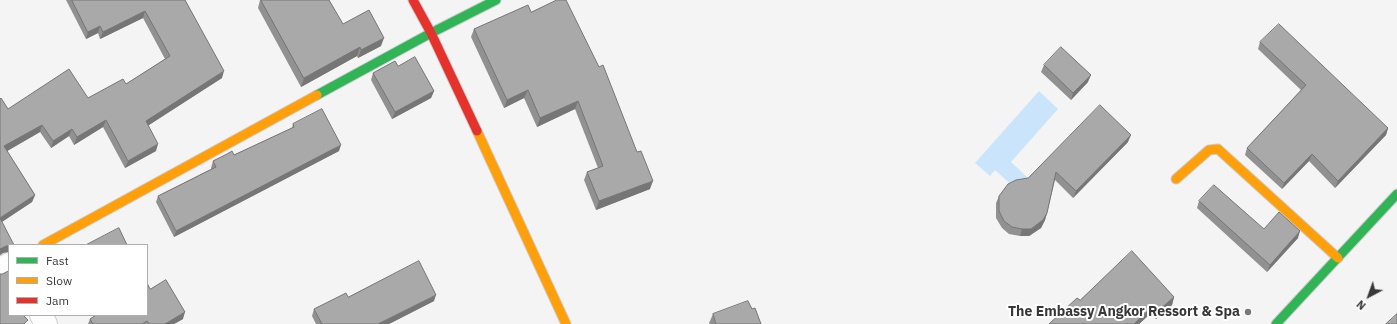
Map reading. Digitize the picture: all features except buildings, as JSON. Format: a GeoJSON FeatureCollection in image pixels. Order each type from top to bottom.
{"type":"FeatureCollection","features":[{"type":"Feature","properties":{"kind":"street"},"geometry":{"type":"LineString","coordinates":[[413,0],[431,33],[566,324]]}},
{"type":"Feature","properties":{"kind":"street"},"geometry":{"type":"LineString","coordinates":[[45,244],[431,33],[496,0]]}},
{"type":"Feature","properties":{"kind":"street"},"geometry":{"type":"LineString","coordinates":[[1176,179],[1209,150],[1218,150],[1227,156],[1338,258]]}},
{"type":"Feature","properties":{"kind":"street"},"geometry":{"type":"LineString","coordinates":[[1276,324],[1397,194]]}},
{"type":"Feature","properties":{"kind":"water"},"geometry":{"type":"Polygon","coordinates":[[[1039,91],[1058,109],[1011,162],[1027,177],[1016,189],[995,170],[990,176],[975,163],[1039,91]]]}},
{"type":"Feature","properties":{"kind":"traffic: fast"},"geometry":{"type":"LineString","coordinates":[[317,95],[431,33],[496,0]]}},
{"type":"Feature","properties":{"kind":"traffic: fast"},"geometry":{"type":"LineString","coordinates":[[1276,324],[1397,194]]}},
{"type":"Feature","properties":{"kind":"traffic: slow"},"geometry":{"type":"LineString","coordinates":[[45,244],[317,95]]}},
{"type":"Feature","properties":{"kind":"traffic: slow"},"geometry":{"type":"LineString","coordinates":[[477,131],[566,324]]}},
{"type":"Feature","properties":{"kind":"traffic: slow"},"geometry":{"type":"LineString","coordinates":[[1176,179],[1209,150],[1218,149],[1338,258]]}},
{"type":"Feature","properties":{"kind":"traffic: jam"},"geometry":{"type":"LineString","coordinates":[[413,0],[431,33],[477,131]]}},
{"type":"Feature","properties":{"kind":"place","name":"The Embassy Angkor Ressort & Spa"},"geometry":{"type":"Point","coordinates":[1248,312]}}]}
